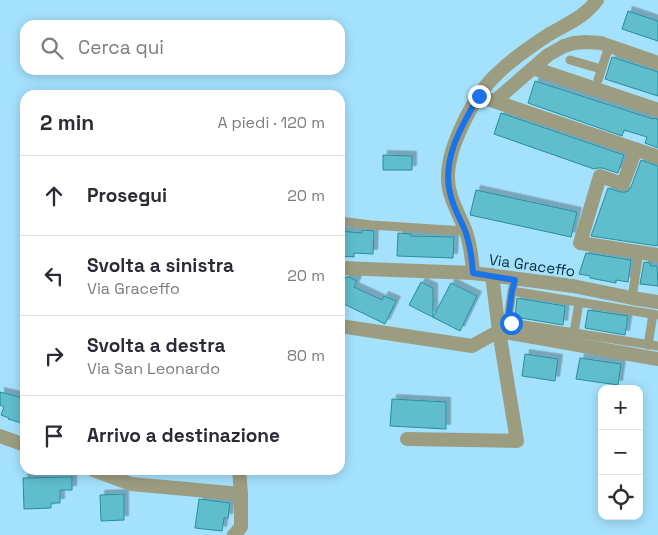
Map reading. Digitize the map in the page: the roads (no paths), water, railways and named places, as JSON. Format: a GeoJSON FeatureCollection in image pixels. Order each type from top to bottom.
{"type":"FeatureCollection","features":[{"type":"Feature","properties":{"kind":"street"},"geometry":{"type":"LineString","coordinates":[[473,273],[470,244],[451,200],[448,177],[451,154],[461,128],[479,96],[495,75],[526,49],[578,18],[597,0]]}},
{"type":"Feature","properties":{"kind":"street"},"geometry":{"type":"LineString","coordinates":[[495,101],[548,56],[564,46],[586,42],[601,43],[658,63]]}},
{"type":"Feature","properties":{"kind":"street"},"geometry":{"type":"LineString","coordinates":[[533,68],[658,110]]}},
{"type":"Feature","properties":{"kind":"street"},"geometry":{"type":"LineString","coordinates":[[479,96],[658,157]]}},
{"type":"Feature","properties":{"kind":"street"},"geometry":{"type":"LineString","coordinates":[[636,149],[623,184],[600,176],[580,243],[658,255]]}},
{"type":"Feature","properties":{"kind":"street","name":"Via Graceffo"},"geometry":{"type":"LineString","coordinates":[[345,268],[492,275],[514,285],[573,286],[632,298],[656,310]]}},
{"type":"Feature","properties":{"kind":"street"},"geometry":{"type":"LineString","coordinates":[[406,438],[517,440],[492,275]]}},
{"type":"Feature","properties":{"kind":"street"},"geometry":{"type":"LineString","coordinates":[[345,327],[472,346],[499,331],[658,359]]}},
{"type":"Feature","properties":{"kind":"street"},"geometry":{"type":"LineString","coordinates":[[0,436],[20,443]]}},
{"type":"Feature","properties":{"kind":"street"},"geometry":{"type":"LineString","coordinates":[[107,475],[131,484],[241,494]]}},
{"type":"Feature","properties":{"kind":"street"},"geometry":{"type":"LineString","coordinates":[[239,475],[240,532]]}},
{"type":"Feature","properties":{"kind":"lane"},"geometry":{"type":"LineString","coordinates":[[598,80],[609,46]]}},
{"type":"Feature","properties":{"kind":"lane"},"geometry":{"type":"LineString","coordinates":[[570,60],[601,69]]}},
{"type":"Feature","properties":{"kind":"lane"},"geometry":{"type":"LineString","coordinates":[[345,222],[371,225],[465,230]]}},
{"type":"Feature","properties":{"kind":"lane"},"geometry":{"type":"LineString","coordinates":[[632,298],[639,252]]}},
{"type":"Feature","properties":{"kind":"lane"},"geometry":{"type":"LineString","coordinates":[[648,345],[656,310],[579,302],[514,285],[508,320],[511,323],[648,345],[658,346]]}},
{"type":"Feature","properties":{"kind":"lane"},"geometry":{"type":"LineString","coordinates":[[574,333],[579,302]]}}]}
